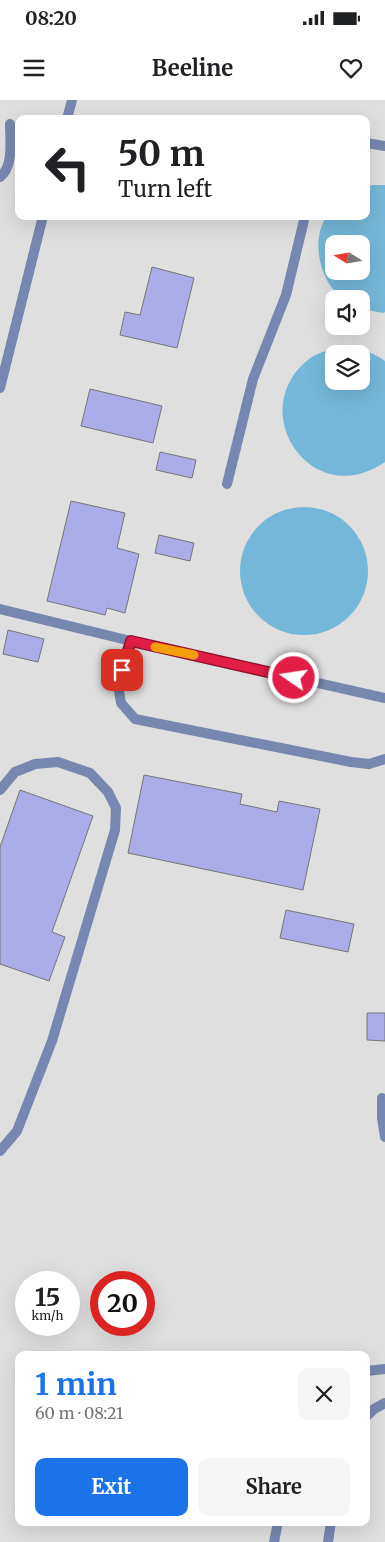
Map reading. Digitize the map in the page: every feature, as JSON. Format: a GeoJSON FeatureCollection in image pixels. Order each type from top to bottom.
{"type":"FeatureCollection","features":[{"type":"Feature","properties":{"kind":"lane"},"geometry":{"type":"LineString","coordinates":[[68,115],[72,100]]}},
{"type":"Feature","properties":{"kind":"lane"},"geometry":{"type":"LineString","coordinates":[[0,178],[5,173],[8,163],[10,124]]}},
{"type":"Feature","properties":{"kind":"lane"},"geometry":{"type":"LineString","coordinates":[[370,144],[385,146]]}},
{"type":"Feature","properties":{"kind":"lane"},"geometry":{"type":"LineString","coordinates":[[1,385],[42,220]]}},
{"type":"Feature","properties":{"kind":"lane"},"geometry":{"type":"LineString","coordinates":[[227,484],[253,379],[286,295],[304,220]]}},
{"type":"Feature","properties":{"kind":"lane"},"geometry":{"type":"LineString","coordinates":[[0,609],[131,641],[385,698]]}},
{"type":"Feature","properties":{"kind":"lane"},"geometry":{"type":"LineString","coordinates":[[131,641],[118,685],[121,702],[135,719],[350,762],[369,764],[385,759]]}},
{"type":"Feature","properties":{"kind":"lane"},"geometry":{"type":"LineString","coordinates":[[0,790],[15,772],[35,764],[58,762],[90,773],[108,792],[116,808],[115,830],[52,1041],[17,1131],[0,1151]]}},
{"type":"Feature","properties":{"kind":"lane"},"geometry":{"type":"LineString","coordinates":[[382,1098],[382,1118],[385,1137]]}},
{"type":"Feature","properties":{"kind":"lane"},"geometry":{"type":"LineString","coordinates":[[370,1371],[385,1369]]}},
{"type":"Feature","properties":{"kind":"lane"},"geometry":{"type":"LineString","coordinates":[[370,1413],[385,1404]]}},
{"type":"Feature","properties":{"kind":"lane"},"geometry":{"type":"LineString","coordinates":[[274,1542],[277,1526]]}},
{"type":"Feature","properties":{"kind":"lane"},"geometry":{"type":"LineString","coordinates":[[328,1542],[330,1526]]}},
{"type":"Feature","properties":{"kind":"water"},"geometry":{"type":"Polygon","coordinates":[[[385,185],[385,312],[370,311],[370,290],[334,290],[327,280],[370,280],[370,235],[325,235],[325,276],[318,248],[320,231],[325,220],[370,220],[370,186],[385,185]]]}},
{"type":"Feature","properties":{"kind":"water"},"geometry":{"type":"Polygon","coordinates":[[[325,351],[325,390],[370,390],[370,353],[385,361],[385,462],[368,471],[347,476],[327,473],[310,464],[296,450],[287,433],[283,413],[285,393],[295,373],[311,357],[325,351]]]}},
{"type":"Feature","properties":{"kind":"water"},"geometry":{"type":"Polygon","coordinates":[[[304,507],[328,512],[349,526],[363,547],[368,571],[363,595],[349,616],[328,630],[304,635],[280,630],[259,616],[245,595],[240,571],[245,547],[259,526],[280,512],[304,507]]]}},
{"type":"Feature","properties":{"kind":"building"},"geometry":{"type":"Polygon","coordinates":[[[152,267],[194,278],[177,348],[120,335],[125,312],[140,315],[152,267]]]}},
{"type":"Feature","properties":{"kind":"building"},"geometry":{"type":"Polygon","coordinates":[[[90,389],[162,406],[153,443],[81,426],[90,389]]]}},
{"type":"Feature","properties":{"kind":"building"},"geometry":{"type":"Polygon","coordinates":[[[160,452],[196,460],[192,478],[156,470],[160,452]]]}},
{"type":"Feature","properties":{"kind":"building"},"geometry":{"type":"Polygon","coordinates":[[[71,501],[125,513],[117,548],[139,554],[125,613],[107,608],[105,615],[47,601],[71,501]]]}},
{"type":"Feature","properties":{"kind":"building"},"geometry":{"type":"Polygon","coordinates":[[[159,535],[194,543],[190,561],[155,553],[159,535]]]}},
{"type":"Feature","properties":{"kind":"building"},"geometry":{"type":"Polygon","coordinates":[[[8,630],[44,639],[38,662],[3,654],[8,630]]]}},
{"type":"Feature","properties":{"kind":"building"},"geometry":{"type":"Polygon","coordinates":[[[144,775],[242,794],[240,804],[277,812],[279,801],[320,809],[303,890],[128,853],[144,775]]]}},
{"type":"Feature","properties":{"kind":"building"},"geometry":{"type":"Polygon","coordinates":[[[20,790],[93,816],[52,932],[65,937],[49,981],[0,964],[0,847],[20,790]]]}},
{"type":"Feature","properties":{"kind":"building"},"geometry":{"type":"Polygon","coordinates":[[[286,910],[354,924],[348,952],[280,938],[286,910]]]}},
{"type":"Feature","properties":{"kind":"building"},"geometry":{"type":"Polygon","coordinates":[[[367,1013],[385,1013],[385,1041],[367,1040],[367,1013]]]}},
{"type":"Feature","properties":{"kind":"slow traffic"},"geometry":{"type":"LineString","coordinates":[[155,647],[194,655]]}},
{"type":"Feature","properties":{"kind":"route"},"geometry":{"type":"LineString","coordinates":[[122,670],[131,641],[294,678]]}}]}
